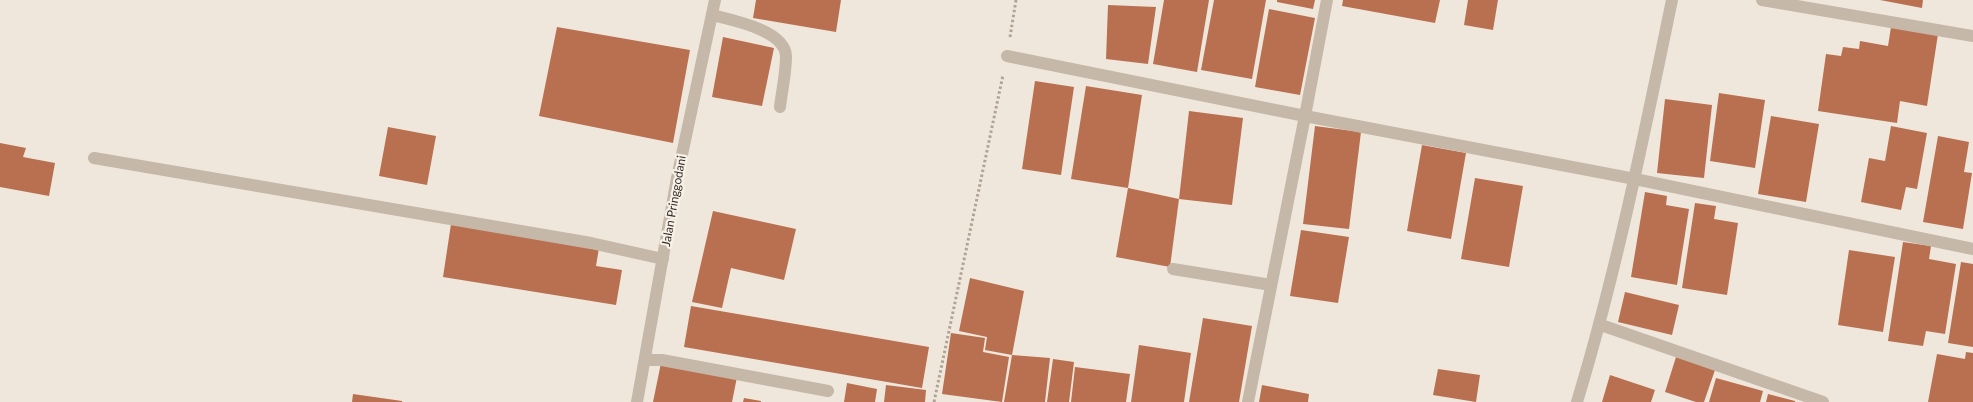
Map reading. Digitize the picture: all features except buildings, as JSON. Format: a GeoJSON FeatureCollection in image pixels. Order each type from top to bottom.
{"type":"FeatureCollection","features":[{"type":"Feature","properties":{"kind":"street","name":"Jalan Pringgodani"},"geometry":{"type":"LineString","coordinates":[[637,402],[677,178],[715,0]]}},
{"type":"Feature","properties":{"kind":"street"},"geometry":{"type":"LineString","coordinates":[[1248,402],[1327,0]]}},
{"type":"Feature","properties":{"kind":"street"},"geometry":{"type":"LineString","coordinates":[[1577,402],[1601,325],[1635,179],[1672,0]]}},
{"type":"Feature","properties":{"kind":"street"},"geometry":{"type":"LineString","coordinates":[[1762,0],[1973,36]]}},
{"type":"Feature","properties":{"kind":"street"},"geometry":{"type":"LineString","coordinates":[[712,15],[753,26],[774,36],[782,44],[786,55],[780,107]]}},
{"type":"Feature","properties":{"kind":"street"},"geometry":{"type":"LineString","coordinates":[[1007,56],[1305,116],[1635,179],[1973,249]]}},
{"type":"Feature","properties":{"kind":"street"},"geometry":{"type":"LineString","coordinates":[[94,158],[591,243],[663,259]]}},
{"type":"Feature","properties":{"kind":"street"},"geometry":{"type":"LineString","coordinates":[[1174,269],[1271,285]]}},
{"type":"Feature","properties":{"kind":"street"},"geometry":{"type":"LineString","coordinates":[[1601,325],[1823,402]]}},
{"type":"Feature","properties":{"kind":"street"},"geometry":{"type":"LineString","coordinates":[[645,360],[662,360],[828,392]]}},
{"type":"Feature","properties":{"kind":"path"},"geometry":{"type":"LineString","coordinates":[[934,402],[1007,56],[1016,0]]}}]}
